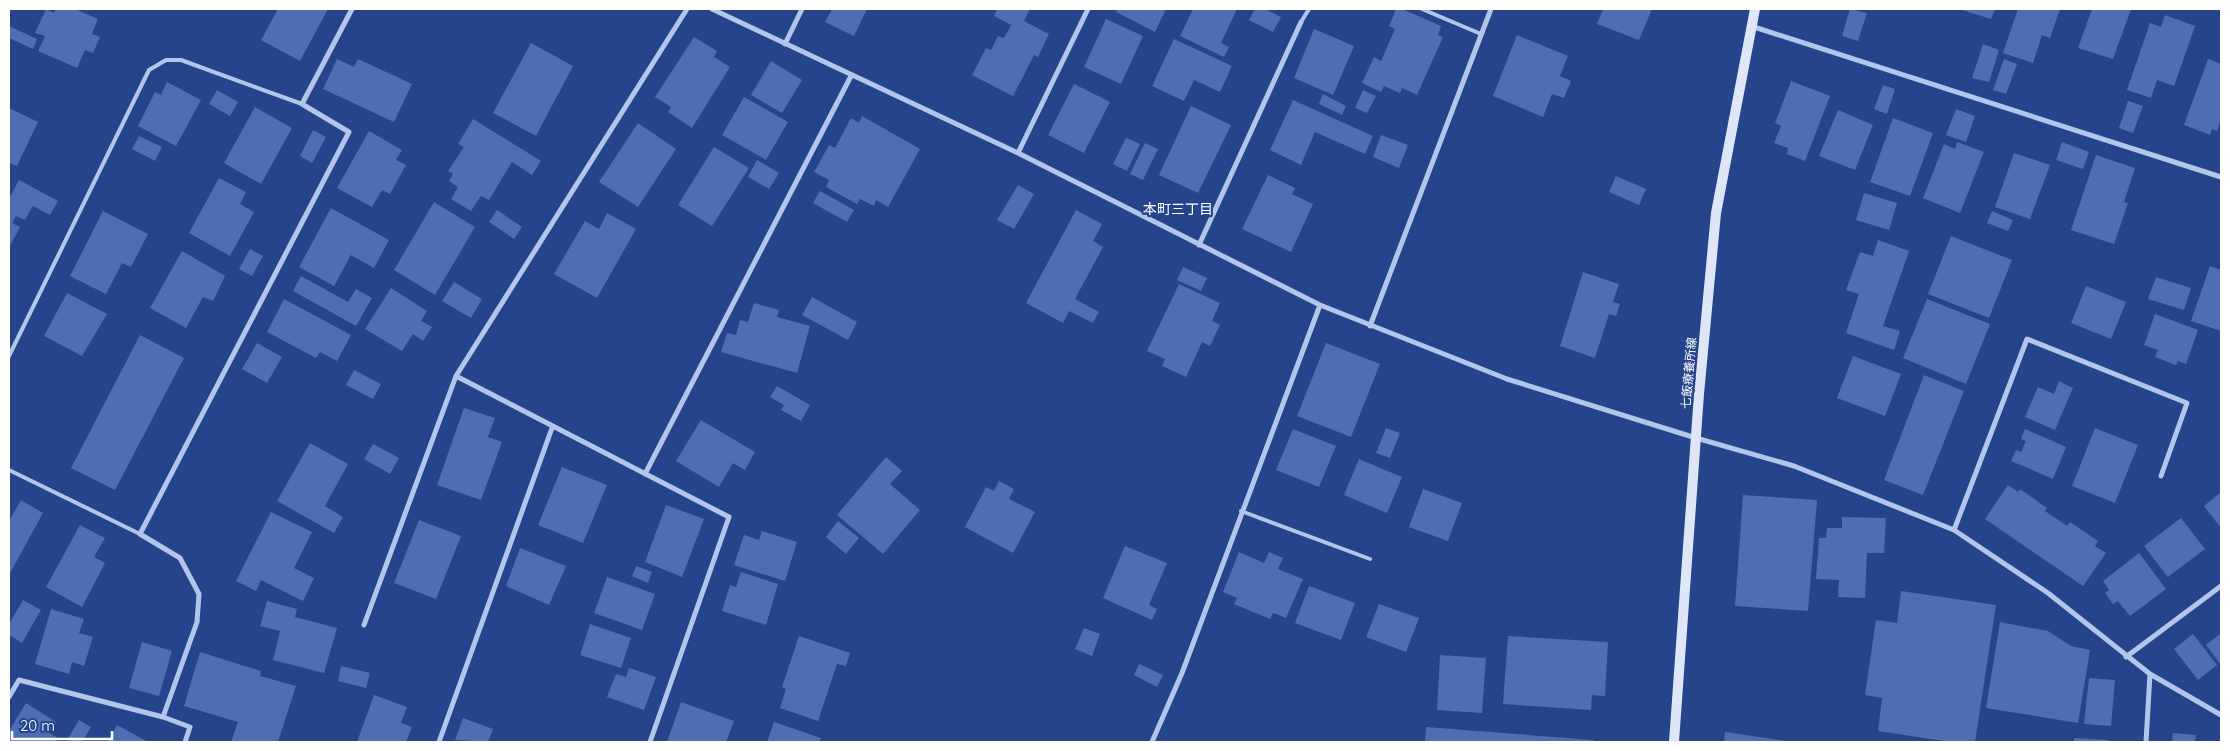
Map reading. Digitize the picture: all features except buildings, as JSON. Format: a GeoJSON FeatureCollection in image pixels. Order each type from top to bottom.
{"type":"FeatureCollection","features":[{"type":"Feature","properties":{"kind":"main road","name":"七飯療養所線"},"geometry":{"type":"LineString","coordinates":[[1674,742],[1696,438],[1716,213],[1755,9]]}},
{"type":"Feature","properties":{"kind":"street"},"geometry":{"type":"LineString","coordinates":[[163,717],[197,622],[199,594],[180,558],[140,534],[348,132],[302,104],[352,9]]}},
{"type":"Feature","properties":{"kind":"street"},"geometry":{"type":"LineString","coordinates":[[364,625],[456,376],[687,9]]}},
{"type":"Feature","properties":{"kind":"street"},"geometry":{"type":"LineString","coordinates":[[712,9],[850,76],[1018,153],[1320,305],[1370,326],[1507,379],[1696,438],[1794,466],[1954,530],[2048,593],[2126,657],[2150,674],[2221,715]]}},
{"type":"Feature","properties":{"kind":"street"},"geometry":{"type":"LineString","coordinates":[[785,44],[802,9]]}},
{"type":"Feature","properties":{"kind":"street"},"geometry":{"type":"LineString","coordinates":[[1018,153],[1088,9]]}},
{"type":"Feature","properties":{"kind":"street"},"geometry":{"type":"LineString","coordinates":[[1370,326],[1491,9]]}},
{"type":"Feature","properties":{"kind":"street"},"geometry":{"type":"LineString","coordinates":[[1199,245],[1301,22]]}},
{"type":"Feature","properties":{"kind":"street"},"geometry":{"type":"LineString","coordinates":[[1751,26],[2221,176]]}},
{"type":"Feature","properties":{"kind":"street"},"geometry":{"type":"LineString","coordinates":[[645,474],[850,76]]}},
{"type":"Feature","properties":{"kind":"street"},"geometry":{"type":"LineString","coordinates":[[1152,742],[1182,672],[1320,305]]}},
{"type":"Feature","properties":{"kind":"street"},"geometry":{"type":"LineString","coordinates":[[1954,530],[2027,339],[2187,403],[2161,476]]}},
{"type":"Feature","properties":{"kind":"street"},"geometry":{"type":"LineString","coordinates":[[456,376],[552,428],[729,517],[650,742]]}},
{"type":"Feature","properties":{"kind":"street"},"geometry":{"type":"LineString","coordinates":[[439,742],[552,428]]}},
{"type":"Feature","properties":{"kind":"street"},"geometry":{"type":"LineString","coordinates":[[2126,657],[2221,586]]}},
{"type":"Feature","properties":{"kind":"street"},"geometry":{"type":"LineString","coordinates":[[2146,742],[2150,674]]}},
{"type":"Feature","properties":{"kind":"street"},"geometry":{"type":"LineString","coordinates":[[9,696],[19,680],[163,717],[190,727],[185,742]]}},
{"type":"Feature","properties":{"kind":"lane"},"geometry":{"type":"LineString","coordinates":[[1301,22],[1309,9]]}},
{"type":"Feature","properties":{"kind":"lane"},"geometry":{"type":"LineString","coordinates":[[1422,9],[1481,34]]}},
{"type":"Feature","properties":{"kind":"lane"},"geometry":{"type":"LineString","coordinates":[[9,356],[149,70],[166,60],[181,60],[302,104]]}},
{"type":"Feature","properties":{"kind":"lane"},"geometry":{"type":"LineString","coordinates":[[9,470],[140,534]]}},
{"type":"Feature","properties":{"kind":"lane"},"geometry":{"type":"LineString","coordinates":[[1241,511],[1370,559]]}},
{"type":"Feature","properties":{"kind":"district","name":"本町三丁目"},"geometry":{"type":"Point","coordinates":[1178,209]}}]}
